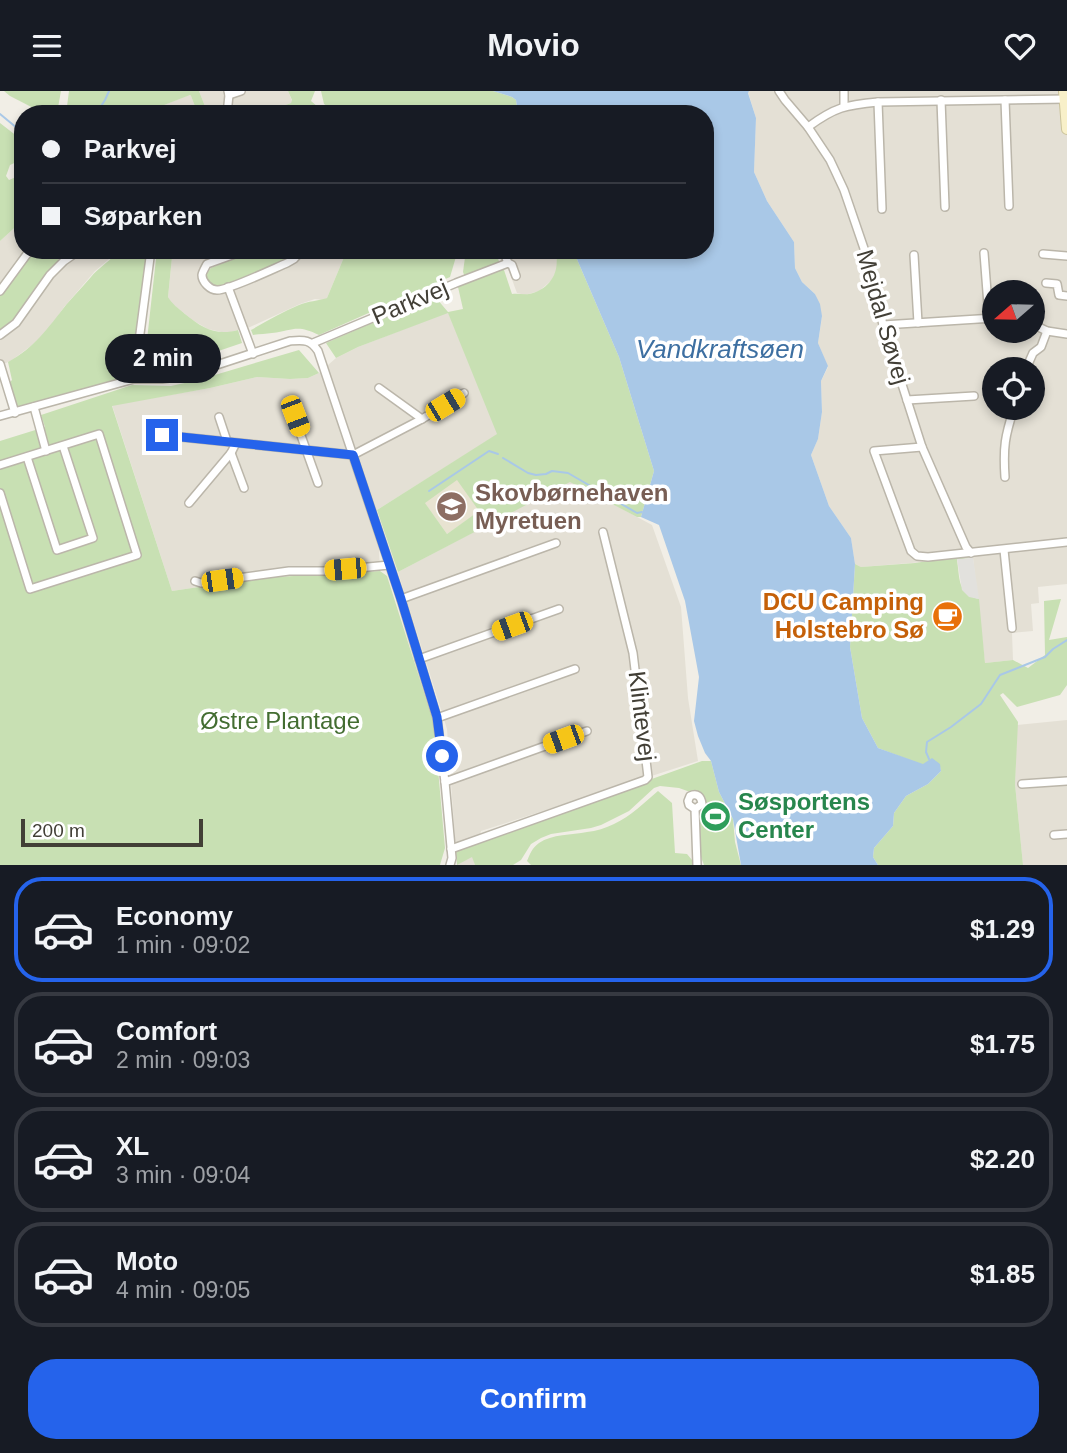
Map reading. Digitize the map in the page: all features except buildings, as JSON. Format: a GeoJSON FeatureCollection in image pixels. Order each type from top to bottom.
{"type":"FeatureCollection","features":[{"type":"Feature","properties":{"kind":"street"},"geometry":{"type":"LineString","coordinates":[[229,93],[241,91]]}},
{"type":"Feature","properties":{"kind":"street","name":"Mejdal Søvej"},"geometry":{"type":"LineString","coordinates":[[779,91],[830,160],[844,190],[870,266],[883,325],[922,447],[971,553]]}},
{"type":"Feature","properties":{"kind":"street"},"geometry":{"type":"LineString","coordinates":[[844,91],[844,106]]}},
{"type":"Feature","properties":{"kind":"street"},"geometry":{"type":"LineString","coordinates":[[1017,91],[1017,100]]}},
{"type":"Feature","properties":{"kind":"street"},"geometry":{"type":"LineString","coordinates":[[808,127],[844,106],[878,101],[941,100],[957,95],[1005,100],[1065,96],[1067,129]]}},
{"type":"Feature","properties":{"kind":"street"},"geometry":{"type":"LineString","coordinates":[[941,100],[945,207]]}},
{"type":"Feature","properties":{"kind":"street"},"geometry":{"type":"LineString","coordinates":[[1005,100],[1009,206]]}},
{"type":"Feature","properties":{"kind":"street"},"geometry":{"type":"LineString","coordinates":[[878,101],[882,209]]}},
{"type":"Feature","properties":{"kind":"street"},"geometry":{"type":"LineString","coordinates":[[984,253],[987,280]]}},
{"type":"Feature","properties":{"kind":"street"},"geometry":{"type":"LineString","coordinates":[[1043,254],[1067,256]]}},
{"type":"Feature","properties":{"kind":"street"},"geometry":{"type":"LineString","coordinates":[[914,255],[918,323]]}},
{"type":"Feature","properties":{"kind":"street"},"geometry":{"type":"LineString","coordinates":[[0,291],[23,259]]}},
{"type":"Feature","properties":{"kind":"street"},"geometry":{"type":"LineString","coordinates":[[0,335],[16,323],[50,275],[67,259]]}},
{"type":"Feature","properties":{"kind":"street"},"geometry":{"type":"LineString","coordinates":[[134,379],[151,259]]}},
{"type":"Feature","properties":{"kind":"street"},"geometry":{"type":"LineString","coordinates":[[221,259],[207,264],[202,274],[204,283],[217,290],[295,259]]}},
{"type":"Feature","properties":{"kind":"street"},"geometry":{"type":"LineString","coordinates":[[506,259],[516,276]]}},
{"type":"Feature","properties":{"kind":"street","name":"Parkvej"},"geometry":{"type":"LineString","coordinates":[[0,416],[134,379],[183,376],[290,341],[303,340],[313,344],[508,263]]}},
{"type":"Feature","properties":{"kind":"street"},"geometry":{"type":"LineString","coordinates":[[1046,283],[1057,284],[1059,295],[1067,296]]}},
{"type":"Feature","properties":{"kind":"street"},"geometry":{"type":"LineString","coordinates":[[228,287],[253,354]]}},
{"type":"Feature","properties":{"kind":"street"},"geometry":{"type":"LineString","coordinates":[[883,325],[982,320]]}},
{"type":"Feature","properties":{"kind":"street"},"geometry":{"type":"LineString","coordinates":[[1031,357],[1041,347],[1047,331],[1067,334]]}},
{"type":"Feature","properties":{"kind":"street"},"geometry":{"type":"LineString","coordinates":[[313,344],[318,351],[401,599],[437,717],[451,849],[450,865]]}},
{"type":"Feature","properties":{"kind":"street"},"geometry":{"type":"LineString","coordinates":[[0,363],[15,413]]}},
{"type":"Feature","properties":{"kind":"street"},"geometry":{"type":"LineString","coordinates":[[379,388],[422,419]]}},
{"type":"Feature","properties":{"kind":"street"},"geometry":{"type":"LineString","coordinates":[[162,435],[353,455],[422,419],[464,393]]}},
{"type":"Feature","properties":{"kind":"street"},"geometry":{"type":"LineString","coordinates":[[907,400],[974,396]]}},
{"type":"Feature","properties":{"kind":"street"},"geometry":{"type":"LineString","coordinates":[[34,407],[46,451]]}},
{"type":"Feature","properties":{"kind":"street"},"geometry":{"type":"LineString","coordinates":[[295,416],[318,483]]}},
{"type":"Feature","properties":{"kind":"street"},"geometry":{"type":"LineString","coordinates":[[219,417],[232,442],[231,453],[244,488]]}},
{"type":"Feature","properties":{"kind":"street"},"geometry":{"type":"LineString","coordinates":[[1005,477],[1004,437],[1010,420]]}},
{"type":"Feature","properties":{"kind":"street"},"geometry":{"type":"LineString","coordinates":[[0,465],[99,434],[137,555],[30,589],[0,493]]}},
{"type":"Feature","properties":{"kind":"street"},"geometry":{"type":"LineString","coordinates":[[27,457],[57,549],[93,538],[63,446]]}},
{"type":"Feature","properties":{"kind":"street"},"geometry":{"type":"LineString","coordinates":[[922,447],[874,451],[911,551],[917,556],[1067,542]]}},
{"type":"Feature","properties":{"kind":"street"},"geometry":{"type":"LineString","coordinates":[[189,503],[231,453]]}},
{"type":"Feature","properties":{"kind":"street","name":"Klintevej"},"geometry":{"type":"LineString","coordinates":[[451,849],[648,777],[633,653],[603,532]]}},
{"type":"Feature","properties":{"kind":"street"},"geometry":{"type":"LineString","coordinates":[[401,599],[556,543]]}},
{"type":"Feature","properties":{"kind":"street"},"geometry":{"type":"LineString","coordinates":[[1003,550],[1012,628]]}},
{"type":"Feature","properties":{"kind":"street"},"geometry":{"type":"LineString","coordinates":[[195,581],[201,583],[289,571],[327,571],[389,565]]}},
{"type":"Feature","properties":{"kind":"street"},"geometry":{"type":"LineString","coordinates":[[419,659],[559,609]]}},
{"type":"Feature","properties":{"kind":"street"},"geometry":{"type":"LineString","coordinates":[[437,717],[575,669]]}},
{"type":"Feature","properties":{"kind":"street"},"geometry":{"type":"LineString","coordinates":[[445,782],[587,731]]}},
{"type":"Feature","properties":{"kind":"street"},"geometry":{"type":"LineString","coordinates":[[1022,784],[1067,781]]}},
{"type":"Feature","properties":{"kind":"street"},"geometry":{"type":"LineString","coordinates":[[695,809],[697,865]]}},
{"type":"Feature","properties":{"kind":"street"},"geometry":{"type":"LineString","coordinates":[[1054,835],[1067,834]]}},
{"type":"Feature","properties":{"kind":"shaded area"},"geometry":{"type":"Polygon","coordinates":[[[199,91],[288,91],[292,101],[286,105],[204,105],[199,91]]]}},
{"type":"Feature","properties":{"kind":"shaded area"},"geometry":{"type":"Polygon","coordinates":[[[749,91],[1067,91],[1067,584],[1038,587],[1039,603],[1031,604],[1033,631],[1012,633],[1013,660],[985,663],[973,558],[861,567],[855,564],[851,538],[829,506],[811,455],[818,439],[822,412],[821,381],[828,367],[818,343],[822,317],[815,294],[802,282],[795,268],[794,242],[767,201],[754,172],[756,118],[749,91]]]}},
{"type":"Feature","properties":{"kind":"shaded area"},"geometry":{"type":"Polygon","coordinates":[[[189,95],[194,105],[164,105],[189,95]]]}},
{"type":"Feature","properties":{"kind":"shaded area"},"geometry":{"type":"Polygon","coordinates":[[[14,228],[14,259],[109,259],[64,307],[48,330],[12,360],[0,366],[0,241],[14,228]]]}},
{"type":"Feature","properties":{"kind":"shaded area"},"geometry":{"type":"Polygon","coordinates":[[[172,259],[343,259],[327,298],[300,304],[250,327],[226,333],[208,329],[194,321],[170,302],[168,297],[172,259]]]}},
{"type":"Feature","properties":{"kind":"shaded area"},"geometry":{"type":"Polygon","coordinates":[[[504,259],[556,259],[558,268],[552,280],[539,291],[525,295],[517,293],[504,259]]]}},
{"type":"Feature","properties":{"kind":"shaded area"},"geometry":{"type":"Polygon","coordinates":[[[448,312],[498,434],[377,510],[380,571],[259,578],[172,591],[112,405],[257,377],[308,378],[319,373],[336,358],[358,347],[448,312]]]}},
{"type":"Feature","properties":{"kind":"shaded area","name":"Skovbørnehaven Myretuen"},"geometry":{"type":"Polygon","coordinates":[[[457,479],[480,511],[447,534],[424,502],[457,479]]]}},
{"type":"Feature","properties":{"kind":"shaded area"},"geometry":{"type":"Polygon","coordinates":[[[570,481],[652,525],[681,607],[688,698],[698,761],[481,831],[473,857],[475,865],[457,865],[447,729],[398,572],[570,481]]]}},
{"type":"Feature","properties":{"kind":"shaded area"},"geometry":{"type":"Polygon","coordinates":[[[973,558],[979,599],[969,597],[962,590],[957,559],[973,558]]]}},
{"type":"Feature","properties":{"kind":"shaded area"},"geometry":{"type":"Polygon","coordinates":[[[1067,720],[1067,865],[1023,865],[1015,784],[1017,725],[1067,720]]]}},
{"type":"Feature","properties":{"kind":"green space"},"geometry":{"type":"Polygon","coordinates":[[[4,91],[61,91],[58,105],[28,105],[4,91]]]}},
{"type":"Feature","properties":{"kind":"green space"},"geometry":{"type":"Polygon","coordinates":[[[69,91],[199,91],[204,105],[194,105],[190,95],[164,105],[67,105],[69,91]]]}},
{"type":"Feature","properties":{"kind":"green space"},"geometry":{"type":"Polygon","coordinates":[[[288,91],[315,91],[311,101],[316,105],[286,105],[292,100],[288,91]]]}},
{"type":"Feature","properties":{"kind":"green space"},"geometry":{"type":"Polygon","coordinates":[[[321,91],[493,91],[512,97],[517,105],[326,105],[321,91]]]}},
{"type":"Feature","properties":{"kind":"green space"},"geometry":{"type":"Polygon","coordinates":[[[0,123],[14,134],[14,163],[10,165],[6,176],[9,180],[14,178],[14,228],[0,241],[0,123]]]}},
{"type":"Feature","properties":{"kind":"green space"},"geometry":{"type":"Polygon","coordinates":[[[27,259],[58,259],[14,321],[0,332],[0,295],[27,259]]]}},
{"type":"Feature","properties":{"kind":"green space"},"geometry":{"type":"Polygon","coordinates":[[[148,259],[129,376],[21,409],[9,383],[12,380],[8,362],[40,337],[109,260],[148,259]]]}},
{"type":"Feature","properties":{"kind":"green space"},"geometry":{"type":"Polygon","coordinates":[[[156,259],[172,259],[168,297],[171,302],[203,327],[223,332],[238,330],[242,343],[186,362],[159,367],[150,360],[146,349],[156,259]]]}},
{"type":"Feature","properties":{"kind":"green space"},"geometry":{"type":"Polygon","coordinates":[[[232,259],[289,259],[214,288],[206,275],[211,268],[232,259]]]}},
{"type":"Feature","properties":{"kind":"green space"},"geometry":{"type":"Polygon","coordinates":[[[343,259],[455,259],[450,277],[319,335],[296,329],[253,335],[251,330],[287,311],[327,298],[343,259]]]}},
{"type":"Feature","properties":{"kind":"green space"},"geometry":{"type":"Polygon","coordinates":[[[465,259],[498,259],[500,264],[465,277],[465,259]]]}},
{"type":"Feature","properties":{"kind":"green space"},"geometry":{"type":"Polygon","coordinates":[[[557,259],[577,259],[619,357],[654,471],[641,517],[570,482],[398,572],[377,510],[497,434],[448,313],[336,358],[326,343],[427,299],[437,299],[448,312],[463,309],[458,287],[460,284],[503,267],[512,294],[537,292],[552,278],[557,259]],[[457,480],[425,503],[447,534],[479,511],[457,480]]]}},
{"type":"Feature","properties":{"kind":"green space","name":"Østre Plantage"},"geometry":{"type":"Polygon","coordinates":[[[299,350],[319,373],[308,378],[257,377],[112,406],[172,591],[259,578],[380,571],[387,576],[434,724],[445,848],[440,865],[0,865],[0,441],[45,427],[41,415],[132,385],[171,386],[299,350]]]}},
{"type":"Feature","properties":{"kind":"green space"},"geometry":{"type":"Polygon","coordinates":[[[967,555],[968,558],[957,560],[959,579],[967,593],[979,599],[985,663],[1013,660],[1028,668],[1045,655],[1044,601],[1061,599],[1049,640],[1067,637],[1067,685],[1060,695],[1017,707],[1003,693],[1000,695],[1018,722],[1015,784],[1023,865],[878,865],[873,857],[874,848],[893,826],[894,813],[906,796],[928,784],[941,771],[940,767],[927,763],[923,765],[878,748],[862,718],[850,647],[855,564],[861,567],[915,563],[967,555]]]}},
{"type":"Feature","properties":{"kind":"green space"},"geometry":{"type":"Polygon","coordinates":[[[702,761],[711,761],[719,792],[733,819],[741,865],[704,865],[698,813],[704,806],[693,793],[660,786],[654,788],[629,811],[601,825],[541,838],[531,844],[521,860],[513,865],[475,865],[472,857],[457,865],[456,849],[702,761]]]}},
{"type":"Feature","properties":{"kind":"green space"},"geometry":{"type":"Polygon","coordinates":[[[658,791],[672,803],[675,853],[687,854],[693,865],[531,865],[527,861],[531,851],[544,840],[594,831],[611,825],[632,813],[658,791]]]}},
{"type":"Feature","properties":{"kind":"water","name":"Vandkraftsøen"},"geometry":{"type":"Polygon","coordinates":[[[493,91],[749,91],[756,118],[754,172],[767,201],[794,242],[795,268],[802,282],[815,294],[820,304],[822,316],[818,343],[828,366],[821,381],[822,412],[818,439],[811,455],[829,506],[851,538],[855,564],[850,647],[862,718],[878,748],[923,764],[932,758],[940,764],[941,771],[928,784],[906,796],[894,813],[893,826],[874,848],[873,857],[878,865],[741,865],[733,819],[719,792],[711,761],[705,753],[694,721],[699,677],[685,601],[659,525],[641,517],[654,471],[619,357],[577,259],[714,259],[714,105],[517,105],[512,97],[493,91]]]}},
{"type":"Feature","properties":{"kind":"waterway"},"geometry":{"type":"LineString","coordinates":[[102,105],[109,91]]}},
{"type":"Feature","properties":{"kind":"waterway"},"geometry":{"type":"LineString","coordinates":[[0,114],[14,126]]}},
{"type":"Feature","properties":{"kind":"waterway"},"geometry":{"type":"LineString","coordinates":[[429,491],[489,451],[498,454]]}},
{"type":"Feature","properties":{"kind":"waterway"},"geometry":{"type":"LineString","coordinates":[[503,458],[536,475],[552,471],[568,473],[637,513],[642,512]]}},
{"type":"Feature","properties":{"kind":"waterway"},"geometry":{"type":"LineString","coordinates":[[929,759],[926,752],[927,742],[981,704],[1000,675],[1045,657],[1067,640]]}},
{"type":"Feature","properties":{"kind":"place","name":"Skovbørnehaven Myretuen"},"geometry":{"type":"Point","coordinates":[452,507]}},
{"type":"Feature","properties":{"kind":"place","name":"DCU Camping Holstebro Sø"},"geometry":{"type":"Point","coordinates":[947,616]}},
{"type":"Feature","properties":{"kind":"place","name":"Søsportens Center"},"geometry":{"type":"Point","coordinates":[715,816]}},
{"type":"Feature","properties":{"kind":"route"},"geometry":{"type":"LineString","coordinates":[[162,435],[353,455],[437,717],[442,756]]}}]}
